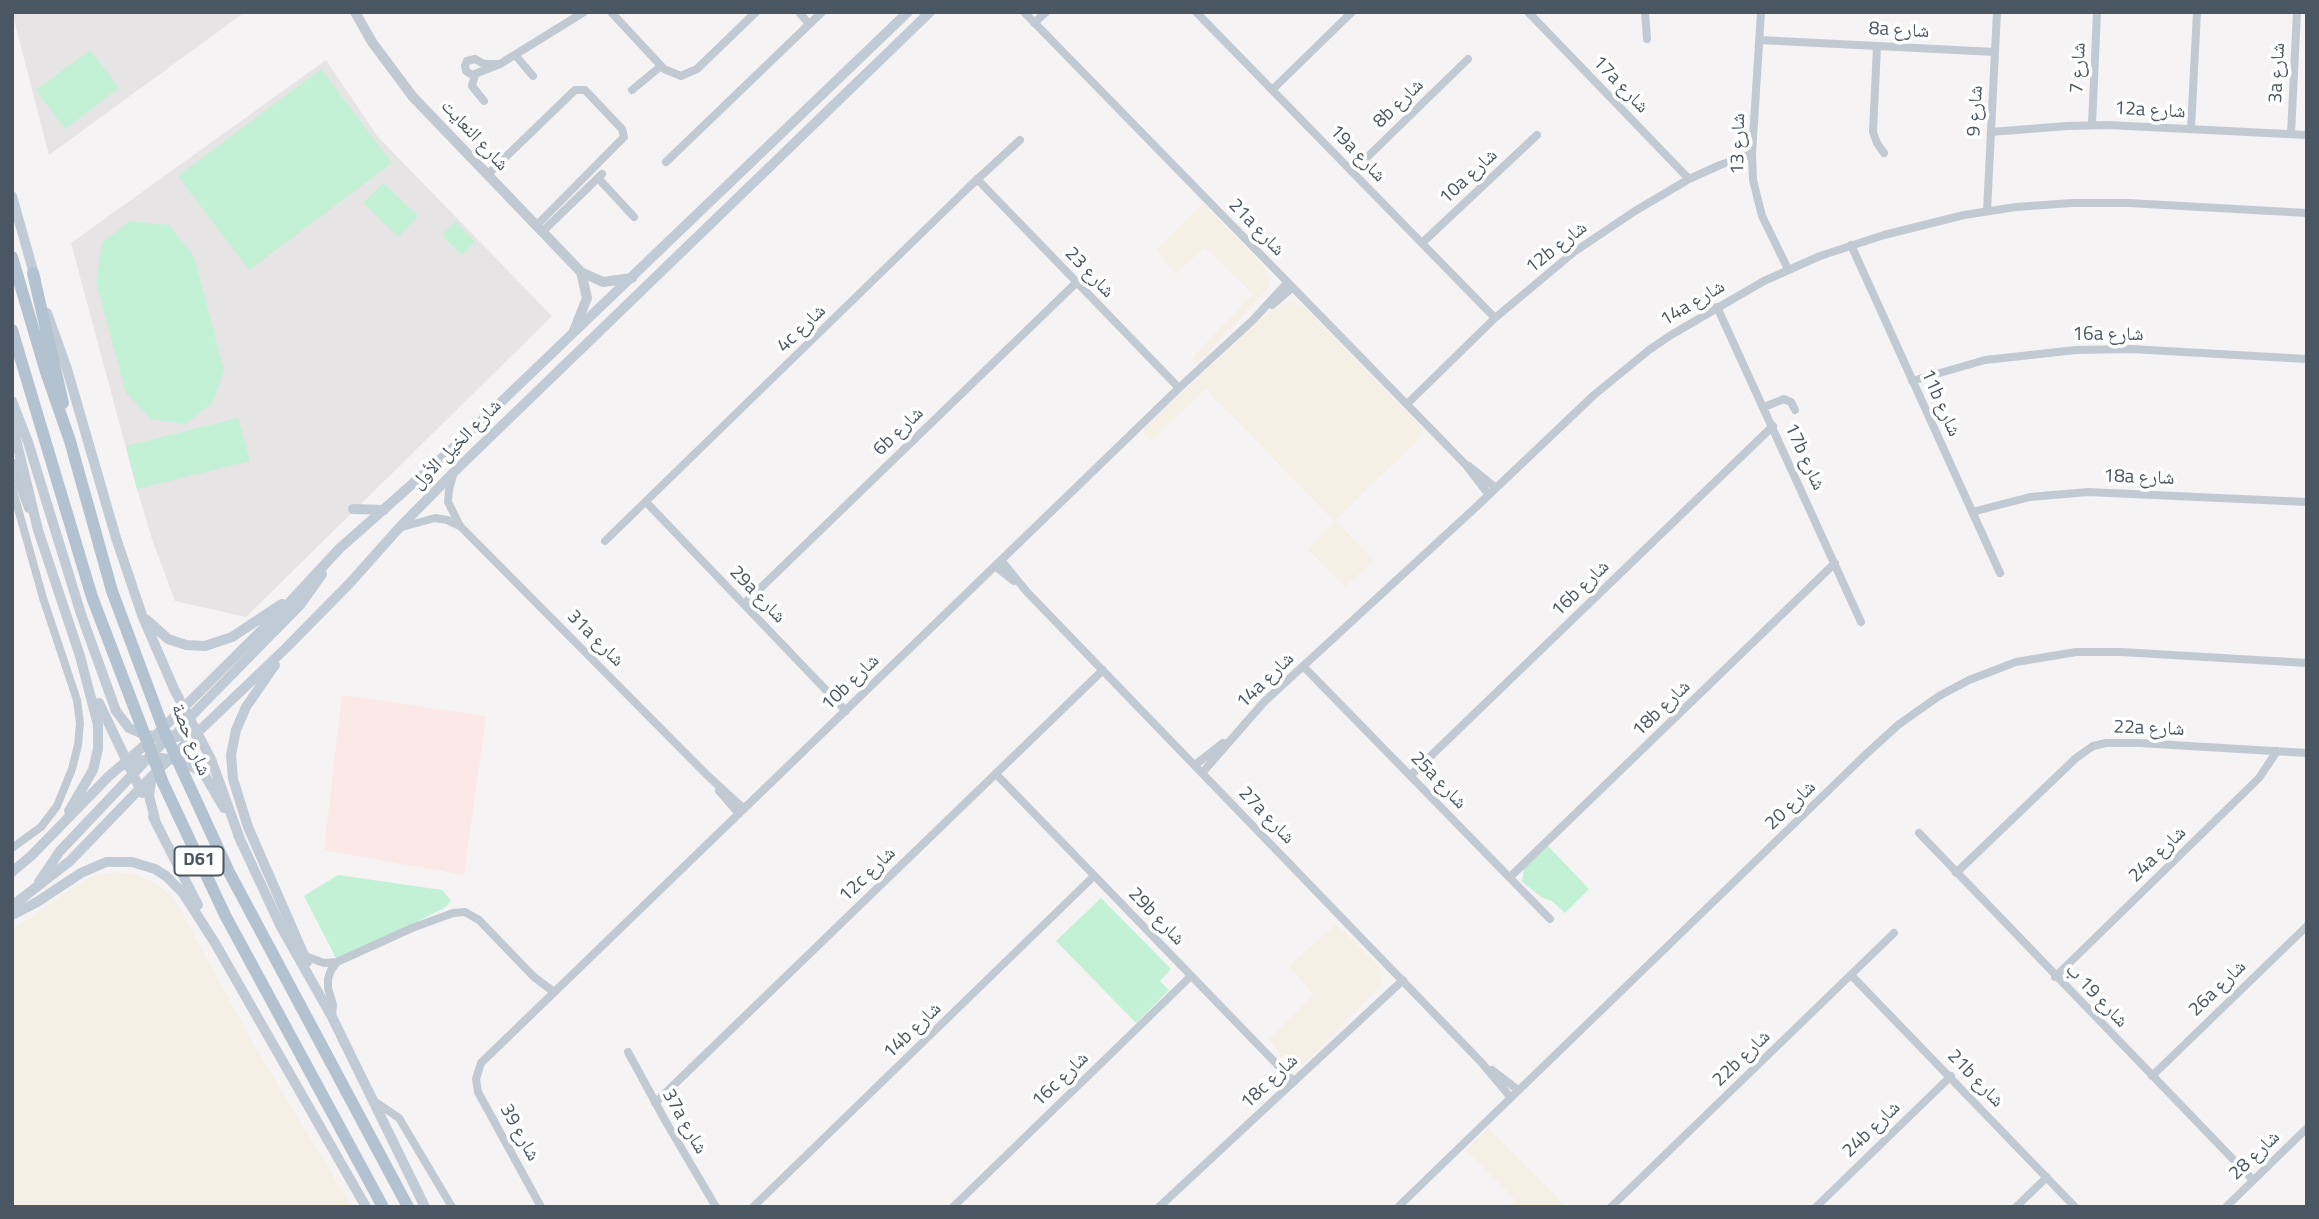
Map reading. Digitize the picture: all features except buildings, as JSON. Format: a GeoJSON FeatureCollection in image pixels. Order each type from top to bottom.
{"type":"FeatureCollection","features":[{"type":"Feature","properties":{"kind":"main road","name":"شارع الخيل الأول"},"geometry":{"type":"LineString","coordinates":[[12,872],[124,764],[187,712],[330,559],[453,448],[908,12]]}},
{"type":"Feature","properties":{"kind":"main road","name":"شارع الخيل الأول"},"geometry":{"type":"LineString","coordinates":[[12,906],[70,862],[153,775],[165,758],[286,648],[456,470],[930,12]]}},
{"type":"Feature","properties":{"kind":"main road"},"geometry":{"type":"LineString","coordinates":[[844,96],[849,85],[883,51],[884,46],[878,41]]}},
{"type":"Feature","properties":{"kind":"main road"},"geometry":{"type":"LineString","coordinates":[[12,196],[57,373],[70,442]]}},
{"type":"Feature","properties":{"kind":"main road","name":"شارع حصة"},"geometry":{"type":"LineString","coordinates":[[12,257],[70,442],[112,591],[165,733],[240,893],[408,1207]]}},
{"type":"Feature","properties":{"kind":"main road"},"geometry":{"type":"LineString","coordinates":[[33,272],[67,369],[116,538],[142,615],[198,730],[224,790],[241,842]]}},
{"type":"Feature","properties":{"kind":"main road","name":"D61"},"geometry":{"type":"LineString","coordinates":[[12,330],[92,597],[146,743],[225,915],[383,1207]]}},
{"type":"Feature","properties":{"kind":"main road"},"geometry":{"type":"LineString","coordinates":[[12,401],[28,442],[63,560],[111,701],[120,718],[136,732],[154,737],[170,738],[198,730]]}},
{"type":"Feature","properties":{"kind":"main road"},"geometry":{"type":"LineString","coordinates":[[12,423],[38,530],[80,656],[99,725],[99,749],[89,780],[60,825]]}},
{"type":"Feature","properties":{"kind":"main road"},"geometry":{"type":"LineString","coordinates":[[353,509],[384,510]]}},
{"type":"Feature","properties":{"kind":"main road"},"geometry":{"type":"LineString","coordinates":[[37,885],[60,851],[170,738],[187,712],[300,606],[330,559]]}},
{"type":"Feature","properties":{"kind":"main road"},"geometry":{"type":"LineString","coordinates":[[142,615],[168,639],[186,645],[205,646],[232,637],[276,607],[289,603]]}},
{"type":"Feature","properties":{"kind":"main road"},"geometry":{"type":"LineString","coordinates":[[286,648],[241,718],[233,742],[232,767],[238,802],[322,1000]]}},
{"type":"Feature","properties":{"kind":"main road"},"geometry":{"type":"LineString","coordinates":[[80,656],[124,764],[133,775],[215,943]]}},
{"type":"Feature","properties":{"kind":"main road"},"geometry":{"type":"LineString","coordinates":[[165,758],[170,738]]}},
{"type":"Feature","properties":{"kind":"main road"},"geometry":{"type":"LineString","coordinates":[[124,764],[165,758],[183,761],[204,774],[241,842],[280,925],[332,1017],[425,1207]]}},
{"type":"Feature","properties":{"kind":"main road"},"geometry":{"type":"LineString","coordinates":[[153,775],[149,796],[156,823]]}},
{"type":"Feature","properties":{"kind":"main road"},"geometry":{"type":"LineString","coordinates":[[12,915],[106,862],[132,862],[155,869],[175,884],[215,943],[366,1207]]}},
{"type":"Feature","properties":{"kind":"street","name":"شارع النعايت"},"geometry":{"type":"LineString","coordinates":[[355,12],[396,77],[581,272]]}},
{"type":"Feature","properties":{"kind":"street"},"geometry":{"type":"LineString","coordinates":[[500,64],[484,64],[475,59],[465,66],[466,71],[475,75],[500,64],[584,12]]}},
{"type":"Feature","properties":{"kind":"street"},"geometry":{"type":"LineString","coordinates":[[611,12],[661,66],[681,76],[693,73],[756,12]]}},
{"type":"Feature","properties":{"kind":"street"},"geometry":{"type":"LineString","coordinates":[[799,12],[811,22]]}},
{"type":"Feature","properties":{"kind":"street"},"geometry":{"type":"LineString","coordinates":[[806,12],[811,22]]}},
{"type":"Feature","properties":{"kind":"street"},"geometry":{"type":"LineString","coordinates":[[666,162],[822,12]]}},
{"type":"Feature","properties":{"kind":"street","name":"21a شارع"},"geometry":{"type":"LineString","coordinates":[[1024,12],[1493,491]]}},
{"type":"Feature","properties":{"kind":"street"},"geometry":{"type":"LineString","coordinates":[[1034,23],[1046,12]]}},
{"type":"Feature","properties":{"kind":"street","name":"19a شارع"},"geometry":{"type":"LineString","coordinates":[[1196,12],[1495,318]]}},
{"type":"Feature","properties":{"kind":"street"},"geometry":{"type":"LineString","coordinates":[[1272,90],[1352,12]]}},
{"type":"Feature","properties":{"kind":"street","name":"17a شارع"},"geometry":{"type":"LineString","coordinates":[[1528,12],[1689,179]]}},
{"type":"Feature","properties":{"kind":"street"},"geometry":{"type":"LineString","coordinates":[[1645,12],[1647,39]]}},
{"type":"Feature","properties":{"kind":"street","name":"شارع 13"},"geometry":{"type":"LineString","coordinates":[[1761,12],[1752,154],[1753,180],[1758,205],[1788,269]]}},
{"type":"Feature","properties":{"kind":"street","name":"شارع 9"},"geometry":{"type":"LineString","coordinates":[[1987,211],[1997,12]]}},
{"type":"Feature","properties":{"kind":"street","name":"شارع 7"},"geometry":{"type":"LineString","coordinates":[[2092,125],[2097,12]]}},
{"type":"Feature","properties":{"kind":"street"},"geometry":{"type":"LineString","coordinates":[[2191,129],[2196,12]]}},
{"type":"Feature","properties":{"kind":"street","name":"3a شارع"},"geometry":{"type":"LineString","coordinates":[[2291,135],[2297,12]]}},
{"type":"Feature","properties":{"kind":"street","name":"8a شارع"},"geometry":{"type":"LineString","coordinates":[[1759,40],[1995,52]]}},
{"type":"Feature","properties":{"kind":"street"},"geometry":{"type":"LineString","coordinates":[[1877,46],[1873,132],[1884,152]]}},
{"type":"Feature","properties":{"kind":"street"},"geometry":{"type":"LineString","coordinates":[[516,56],[533,76]]}},
{"type":"Feature","properties":{"kind":"street","name":"8b شارع"},"geometry":{"type":"LineString","coordinates":[[1352,172],[1468,59]]}},
{"type":"Feature","properties":{"kind":"street"},"geometry":{"type":"LineString","coordinates":[[632,90],[661,66]]}},
{"type":"Feature","properties":{"kind":"street"},"geometry":{"type":"LineString","coordinates":[[475,75],[472,86],[484,101]]}},
{"type":"Feature","properties":{"kind":"street"},"geometry":{"type":"LineString","coordinates":[[487,175],[578,89],[585,90],[622,129],[624,134],[621,141],[539,230]]}},
{"type":"Feature","properties":{"kind":"street","name":"12a شارع"},"geometry":{"type":"LineString","coordinates":[[1991,132],[2092,125],[2307,135]]}},
{"type":"Feature","properties":{"kind":"street","name":"10a شارع"},"geometry":{"type":"LineString","coordinates":[[1422,243],[1537,135]]}},
{"type":"Feature","properties":{"kind":"street","name":"4c شارع"},"geometry":{"type":"LineString","coordinates":[[605,541],[1020,140]]}},
{"type":"Feature","properties":{"kind":"street","name":"12b شارع"},"geometry":{"type":"LineString","coordinates":[[1407,404],[1495,318],[1574,252],[1689,179],[1752,154]]}},
{"type":"Feature","properties":{"kind":"street"},"geometry":{"type":"LineString","coordinates":[[539,230],[600,176],[634,216]]}},
{"type":"Feature","properties":{"kind":"street","name":"شارع 23"},"geometry":{"type":"LineString","coordinates":[[977,179],[1179,388]]}},
{"type":"Feature","properties":{"kind":"street","name":"14a شارع"},"geometry":{"type":"LineString","coordinates":[[1202,773],[1233,735],[1303,666],[1621,372],[1649,350],[1717,307],[1788,269],[1851,245],[1916,226],[1987,211],[2053,204],[2110,202],[2307,213]]}},
{"type":"Feature","properties":{"kind":"street","name":"11b شارع"},"geometry":{"type":"LineString","coordinates":[[1851,245],[2000,573]]}},
{"type":"Feature","properties":{"kind":"street"},"geometry":{"type":"LineString","coordinates":[[581,272],[603,282],[632,278]]}},
{"type":"Feature","properties":{"kind":"street"},"geometry":{"type":"LineString","coordinates":[[573,333],[587,298],[581,272]]}},
{"type":"Feature","properties":{"kind":"street","name":"6b شارع"},"geometry":{"type":"LineString","coordinates":[[744,604],[1077,282]]}},
{"type":"Feature","properties":{"kind":"street","name":"10b شارع"},"geometry":{"type":"LineString","coordinates":[[477,1073],[485,1058],[1289,285]]}},
{"type":"Feature","properties":{"kind":"street","name":"17b شارع"},"geometry":{"type":"LineString","coordinates":[[1717,307],[1861,622]]}},
{"type":"Feature","properties":{"kind":"street","name":"16a شارع"},"geometry":{"type":"LineString","coordinates":[[1912,381],[1985,360],[2063,351],[2131,349],[2307,359]]}},
{"type":"Feature","properties":{"kind":"street"},"geometry":{"type":"LineString","coordinates":[[1764,407],[1784,399],[1791,402],[1795,410]]}},
{"type":"Feature","properties":{"kind":"street","name":"16b شارع"},"geometry":{"type":"LineString","coordinates":[[1411,775],[1773,426]]}},
{"type":"Feature","properties":{"kind":"street"},"geometry":{"type":"LineString","coordinates":[[12,463],[38,530]]}},
{"type":"Feature","properties":{"kind":"street","name":"31a شارع"},"geometry":{"type":"LineString","coordinates":[[456,470],[450,483],[448,502],[460,526],[742,811]]}},
{"type":"Feature","properties":{"kind":"street"},"geometry":{"type":"LineString","coordinates":[[12,487],[43,598],[76,700],[80,723],[72,769],[57,806],[41,827],[12,848]]}},
{"type":"Feature","properties":{"kind":"street","name":"18a شارع"},"geometry":{"type":"LineString","coordinates":[[1972,512],[2030,497],[2088,492],[2307,502]]}},
{"type":"Feature","properties":{"kind":"street","name":"29a شارع"},"geometry":{"type":"LineString","coordinates":[[646,502],[846,710]]}},
{"type":"Feature","properties":{"kind":"street"},"geometry":{"type":"LineString","coordinates":[[399,528],[435,518],[460,526]]}},
{"type":"Feature","properties":{"kind":"street","name":"27a شارع"},"geometry":{"type":"LineString","coordinates":[[998,563],[1481,1062],[1511,1098]]}},
{"type":"Feature","properties":{"kind":"street","name":"18b شارع"},"geometry":{"type":"LineString","coordinates":[[1510,877],[1835,563]]}},
{"type":"Feature","properties":{"kind":"street","name":"شارع 20"},"geometry":{"type":"LineString","coordinates":[[1398,1207],[1889,733],[1925,705],[1954,688],[2016,663],[2076,652],[2121,652],[2307,663]]}},
{"type":"Feature","properties":{"kind":"street","name":"25a شارع"},"geometry":{"type":"LineString","coordinates":[[1303,666],[1550,919]]}},
{"type":"Feature","properties":{"kind":"street","name":"12c شارع"},"geometry":{"type":"LineString","coordinates":[[655,1103],[1103,670]]}},
{"type":"Feature","properties":{"kind":"street","name":"14a شارع"},"geometry":{"type":"LineString","coordinates":[[1195,765],[1233,735]]}},
{"type":"Feature","properties":{"kind":"street","name":"22a شارع"},"geometry":{"type":"LineString","coordinates":[[1956,873],[2081,753],[2093,746],[2106,743],[2139,743],[2307,752]]}},
{"type":"Feature","properties":{"kind":"street","name":"24a شارع"},"geometry":{"type":"LineString","coordinates":[[2055,976],[2259,778],[2277,751]]}},
{"type":"Feature","properties":{"kind":"street","name":"29b شارع"},"geometry":{"type":"LineString","coordinates":[[996,774],[1294,1082]]}},
{"type":"Feature","properties":{"kind":"street","name":"شارع 19 ب"},"geometry":{"type":"LineString","coordinates":[[1919,833],[2253,1180]]}},
{"type":"Feature","properties":{"kind":"street","name":"14b شارع"},"geometry":{"type":"LineString","coordinates":[[753,1207],[1094,876]]}},
{"type":"Feature","properties":{"kind":"street"},"geometry":{"type":"LineString","coordinates":[[305,956],[324,963],[337,962],[412,928],[460,912],[479,920],[551,995]]}},
{"type":"Feature","properties":{"kind":"street","name":"26a شارع"},"geometry":{"type":"LineString","coordinates":[[2152,1076],[2307,926]]}},
{"type":"Feature","properties":{"kind":"street","name":"22b شارع"},"geometry":{"type":"LineString","coordinates":[[1611,1207],[1894,933]]}},
{"type":"Feature","properties":{"kind":"street"},"geometry":{"type":"LineString","coordinates":[[332,1017],[333,1005],[328,979],[337,962]]}},
{"type":"Feature","properties":{"kind":"street","name":"21b شارع"},"geometry":{"type":"LineString","coordinates":[[1851,975],[2076,1207]]}},
{"type":"Feature","properties":{"kind":"street","name":"16c شارع"},"geometry":{"type":"LineString","coordinates":[[953,1207],[1191,976]]}},
{"type":"Feature","properties":{"kind":"street","name":"18c شارع"},"geometry":{"type":"LineString","coordinates":[[1159,1207],[1403,981]]}},
{"type":"Feature","properties":{"kind":"street","name":"37a شارع"},"geometry":{"type":"LineString","coordinates":[[628,1052],[716,1207]]}},
{"type":"Feature","properties":{"kind":"street","name":"27a شارع"},"geometry":{"type":"LineString","coordinates":[[1481,1062],[1518,1090]]}},
{"type":"Feature","properties":{"kind":"street","name":"شارع 39"},"geometry":{"type":"LineString","coordinates":[[477,1073],[478,1092],[541,1207]]}},
{"type":"Feature","properties":{"kind":"street","name":"24b شارع"},"geometry":{"type":"LineString","coordinates":[[1816,1207],[1951,1076]]}},
{"type":"Feature","properties":{"kind":"street"},"geometry":{"type":"LineString","coordinates":[[374,1101],[399,1118],[452,1207]]}},
{"type":"Feature","properties":{"kind":"street","name":"شارع 28"},"geometry":{"type":"LineString","coordinates":[[2226,1207],[2307,1128]]}},
{"type":"Feature","properties":{"kind":"street"},"geometry":{"type":"LineString","coordinates":[[2016,1207],[2046,1177]]}},
{"type":"Feature","properties":{"kind":"shaded area"},"geometry":{"type":"Polygon","coordinates":[[[12,12],[245,12],[49,155],[12,12]]]}},
{"type":"Feature","properties":{"kind":"shaded area"},"geometry":{"type":"Polygon","coordinates":[[[326,60],[378,137],[552,316],[246,617],[175,601],[137,489],[71,243],[326,60]]]}},
{"type":"Feature","properties":{"kind":"shaded area"},"geometry":{"type":"Polygon","coordinates":[[[342,695],[486,716],[464,875],[324,850],[342,695]]]}},
{"type":"Feature","properties":{"kind":"green space"},"geometry":{"type":"Polygon","coordinates":[[[90,50],[119,88],[65,129],[36,90],[90,50]]]}},
{"type":"Feature","properties":{"kind":"green space"},"geometry":{"type":"Polygon","coordinates":[[[321,69],[392,163],[249,270],[178,176],[321,69]]]}},
{"type":"Feature","properties":{"kind":"green space"},"geometry":{"type":"Polygon","coordinates":[[[383,183],[418,216],[398,237],[363,203],[383,183]]]}},
{"type":"Feature","properties":{"kind":"green space"},"geometry":{"type":"Polygon","coordinates":[[[130,221],[169,225],[194,257],[224,370],[213,402],[185,424],[151,419],[126,393],[96,282],[102,242],[130,221]]]}},
{"type":"Feature","properties":{"kind":"green space"},"geometry":{"type":"Polygon","coordinates":[[[456,222],[475,242],[462,255],[442,235],[456,222]]]}},
{"type":"Feature","properties":{"kind":"green space"},"geometry":{"type":"Polygon","coordinates":[[[238,418],[250,461],[137,489],[126,446],[238,418]]]}},
{"type":"Feature","properties":{"kind":"green space"},"geometry":{"type":"Polygon","coordinates":[[[1548,846],[1589,889],[1565,913],[1552,901],[1543,898],[1522,882],[1524,868],[1548,846]]]}},
{"type":"Feature","properties":{"kind":"green space"},"geometry":{"type":"Polygon","coordinates":[[[338,875],[442,890],[451,900],[446,907],[338,962],[304,896],[338,875]]]}},
{"type":"Feature","properties":{"kind":"green space"},"geometry":{"type":"Polygon","coordinates":[[[1101,898],[1171,969],[1160,981],[1169,990],[1136,1023],[1056,941],[1101,898]]]}},
{"type":"Feature","properties":{"kind":"sand"},"geometry":{"type":"Polygon","coordinates":[[[1203,203],[1263,266],[1270,279],[1267,290],[1198,363],[1192,358],[1253,294],[1205,247],[1175,274],[1157,249],[1203,203]]]}},
{"type":"Feature","properties":{"kind":"sand"},"geometry":{"type":"Polygon","coordinates":[[[1291,302],[1303,306],[1422,428],[1420,438],[1334,521],[1206,389],[1150,441],[1143,430],[1272,308],[1291,302]]]}},
{"type":"Feature","properties":{"kind":"sand"},"geometry":{"type":"Polygon","coordinates":[[[1336,521],[1374,560],[1345,587],[1308,549],[1336,521]]]}},
{"type":"Feature","properties":{"kind":"sand"},"geometry":{"type":"Polygon","coordinates":[[[116,872],[133,874],[152,881],[171,895],[252,1042],[352,1207],[12,1207],[12,930],[83,881],[96,875],[116,872]]]}},
{"type":"Feature","properties":{"kind":"sand"},"geometry":{"type":"Polygon","coordinates":[[[1336,924],[1379,966],[1382,984],[1305,1063],[1296,1066],[1286,1064],[1269,1039],[1314,995],[1289,966],[1336,924]]]}},
{"type":"Feature","properties":{"kind":"sand"},"geometry":{"type":"Polygon","coordinates":[[[1488,1128],[1567,1207],[1509,1207],[1515,1200],[1466,1150],[1488,1128]]]}}]}
